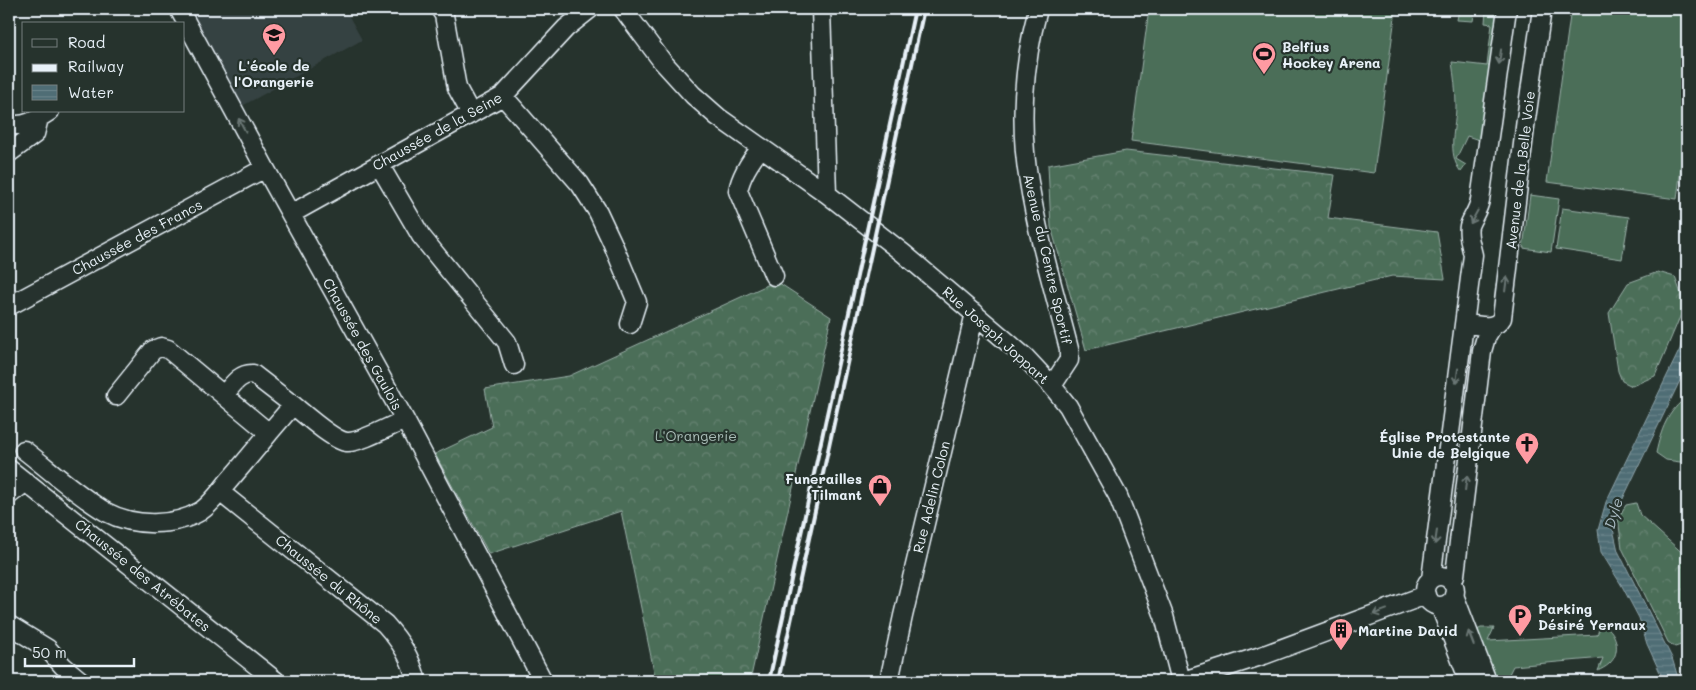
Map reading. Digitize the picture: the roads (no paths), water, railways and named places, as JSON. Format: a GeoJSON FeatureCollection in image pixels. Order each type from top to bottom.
{"type":"FeatureCollection","features":[{"type":"Feature","properties":{"kind":"street"},"geometry":{"type":"LineString","coordinates":[[440,9],[444,15],[457,88],[472,114]]}},
{"type":"Feature","properties":{"kind":"street","name":"Chaussée de la Seine"},"geometry":{"type":"LineString","coordinates":[[290,214],[503,96],[566,28],[590,9]]}},
{"type":"Feature","properties":{"kind":"street","name":"Rue Joseph Joppart"},"geometry":{"type":"LineString","coordinates":[[623,9],[662,61],[693,95],[718,117],[827,194],[903,253],[975,313],[1025,358],[1052,386],[1068,406],[1118,496],[1164,616],[1182,681]]}},
{"type":"Feature","properties":{"kind":"street"},"geometry":{"type":"LineString","coordinates":[[821,9],[827,194]]}},
{"type":"Feature","properties":{"kind":"street","name":"Avenue du Centre Sportif"},"geometry":{"type":"LineString","coordinates":[[1038,9],[1031,35],[1024,90],[1024,129],[1029,181],[1043,248],[1069,349],[1069,360],[1052,386]]}},
{"type":"Feature","properties":{"kind":"street"},"geometry":{"type":"LineString","coordinates":[[1453,589],[1447,605],[1433,605],[1428,601],[1428,587],[1474,255],[1468,234],[1469,226],[1478,210],[1480,200],[1507,9]]}},
{"type":"Feature","properties":{"kind":"street","name":"Avenue de la Belle Voie"},"geometry":{"type":"LineString","coordinates":[[1453,589],[1482,351],[1486,337],[1492,327],[1498,324],[1502,318],[1526,119],[1542,9]]}},
{"type":"Feature","properties":{"kind":"street","name":"Chaussée des Gaulois"},"geometry":{"type":"LineString","coordinates":[[185,23],[405,420],[543,681]]}},
{"type":"Feature","properties":{"kind":"street"},"geometry":{"type":"LineString","coordinates":[[503,96],[580,184],[598,212],[637,302],[630,324]]}},
{"type":"Feature","properties":{"kind":"street"},"geometry":{"type":"LineString","coordinates":[[9,124],[28,123],[45,115]]}},
{"type":"Feature","properties":{"kind":"street"},"geometry":{"type":"LineString","coordinates":[[9,153],[35,134],[45,115]]}},
{"type":"Feature","properties":{"kind":"street"},"geometry":{"type":"LineString","coordinates":[[761,148],[751,160],[739,184],[738,191],[774,276]]}},
{"type":"Feature","properties":{"kind":"street"},"geometry":{"type":"LineString","coordinates":[[379,164],[421,236],[507,342],[514,365]]}},
{"type":"Feature","properties":{"kind":"street","name":"Chaussée des Francs"},"geometry":{"type":"LineString","coordinates":[[9,306],[265,168]]}},
{"type":"Feature","properties":{"kind":"street","name":"Rue Adelin Colon"},"geometry":{"type":"LineString","coordinates":[[889,681],[975,313]]}},
{"type":"Feature","properties":{"kind":"street"},"geometry":{"type":"LineString","coordinates":[[1464,324],[1492,327]]}},
{"type":"Feature","properties":{"kind":"street"},"geometry":{"type":"LineString","coordinates":[[116,396],[153,350],[161,347],[168,349],[269,433]]}},
{"type":"Feature","properties":{"kind":"street"},"geometry":{"type":"LineString","coordinates":[[224,395],[240,376],[253,374],[334,436],[347,442],[358,440],[405,420]]}},
{"type":"Feature","properties":{"kind":"street"},"geometry":{"type":"LineString","coordinates":[[24,450],[107,512],[126,519],[148,523],[168,523],[189,517],[203,510],[293,405]]}},
{"type":"Feature","properties":{"kind":"street","name":"Chaussée des Atrébates"},"geometry":{"type":"LineString","coordinates":[[9,469],[276,681]]}},
{"type":"Feature","properties":{"kind":"street"},"geometry":{"type":"LineString","coordinates":[[41,494],[56,475]]}},
{"type":"Feature","properties":{"kind":"street"},"geometry":{"type":"LineString","coordinates":[[9,495],[26,482]]}},
{"type":"Feature","properties":{"kind":"street","name":"Chaussée du Rhône"},"geometry":{"type":"LineString","coordinates":[[220,492],[386,624],[401,643],[412,662],[418,681]]}},
{"type":"Feature","properties":{"kind":"street"},"geometry":{"type":"LineString","coordinates":[[66,514],[81,494]]}},
{"type":"Feature","properties":{"kind":"street"},"geometry":{"type":"LineString","coordinates":[[1182,681],[1264,655],[1428,587],[1436,576],[1442,576],[1453,589],[1487,681]]}},
{"type":"Feature","properties":{"kind":"street"},"geometry":{"type":"LineString","coordinates":[[1440,606],[1469,681]]}},
{"type":"Feature","properties":{"kind":"street"},"geometry":{"type":"LineString","coordinates":[[9,625],[40,643],[54,654],[62,666],[81,681]]}},
{"type":"Feature","properties":{"kind":"water","name":"Dyle"},"geometry":{"type":"Polygon","coordinates":[[[1687,311],[1687,366],[1618,509],[1613,529],[1618,551],[1672,658],[1679,681],[1664,681],[1647,644],[1639,618],[1601,552],[1598,530],[1606,502],[1680,349],[1687,311]]]}},
{"type":"Feature","properties":{"kind":"railway"},"geometry":{"type":"LineString","coordinates":[[769,681],[915,9]]}},
{"type":"Feature","properties":{"kind":"railway"},"geometry":{"type":"LineString","coordinates":[[778,681],[924,9]]}},
{"type":"Feature","properties":{"kind":"place","name":"L'école de l'Orangerie"},"geometry":{"type":"Point","coordinates":[274,56]}},
{"type":"Feature","properties":{"kind":"place","name":"Belfius Hockey Arena"},"geometry":{"type":"Point","coordinates":[1264,75]}},
{"type":"Feature","properties":{"kind":"place","name":"Église Protestante Unie de Belgique"},"geometry":{"type":"Point","coordinates":[1527,465]}},
{"type":"Feature","properties":{"kind":"place","name":"Funerailles Tilmant"},"geometry":{"type":"Point","coordinates":[880,507]}},
{"type":"Feature","properties":{"kind":"place","name":"Parking Désiré Yernaux"},"geometry":{"type":"Point","coordinates":[1520,637]}},
{"type":"Feature","properties":{"kind":"place","name":"Martine David"},"geometry":{"type":"Point","coordinates":[1341,651]}},
{"type":"Feature","properties":{"kind":"park label","name":"L'Orangerie"},"geometry":{"type":"Point","coordinates":[696,435]}}]}
